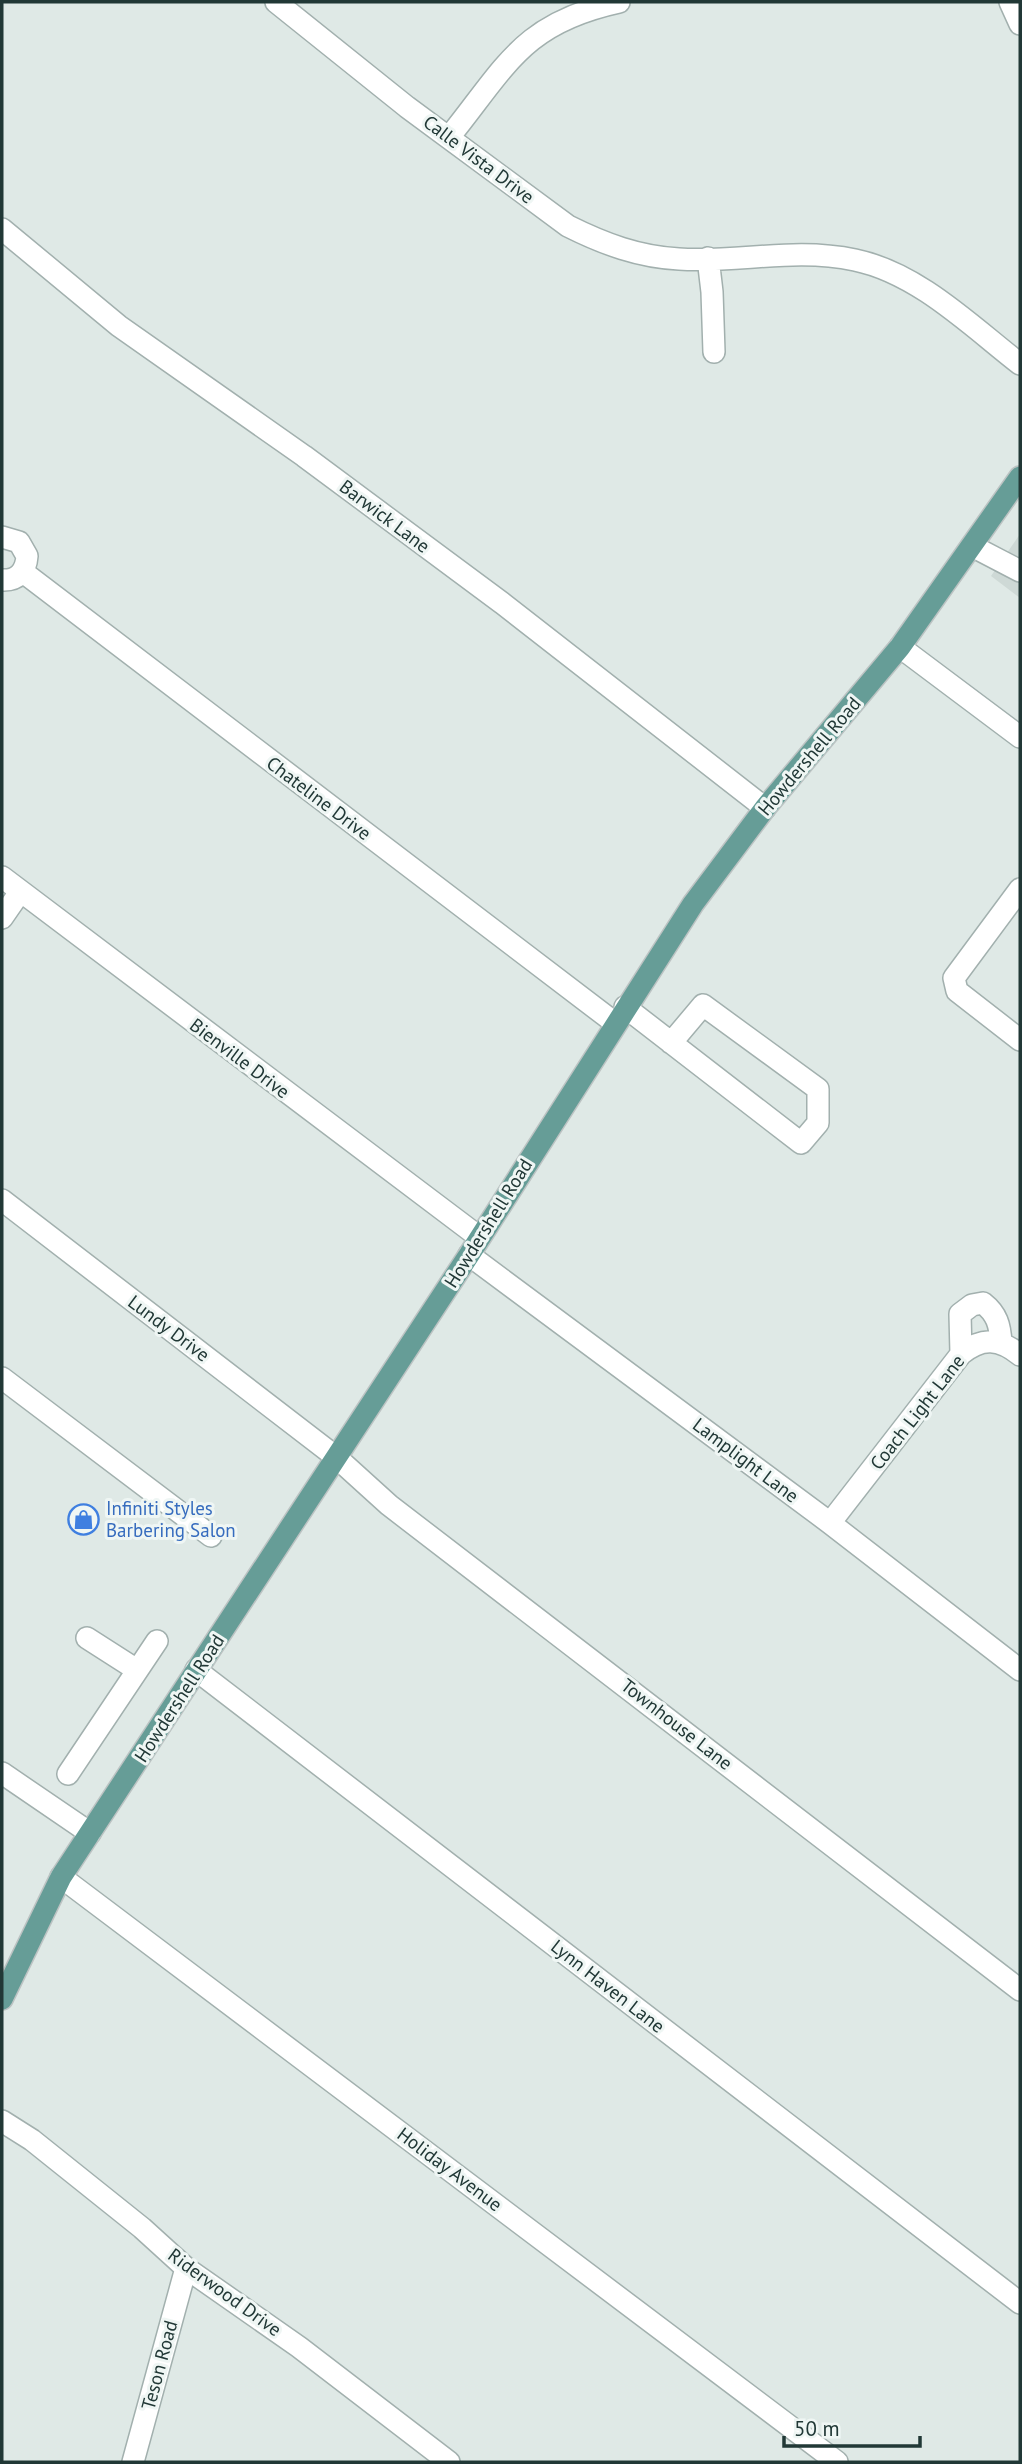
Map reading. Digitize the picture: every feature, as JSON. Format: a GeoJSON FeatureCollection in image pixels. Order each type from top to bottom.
{"type":"FeatureCollection","features":[{"type":"Feature","properties":{"kind":"main road","name":"Howdershell Road"},"geometry":{"type":"LineString","coordinates":[[2,1999],[61,1877],[694,904],[765,808],[900,647],[1020,477]]}},
{"type":"Feature","properties":{"kind":"street","name":"Calle Vista Drive"},"geometry":{"type":"LineString","coordinates":[[277,2],[407,107],[450,136],[568,226],[591,238],[635,253],[681,260],[780,253],[857,260],[908,281],[1020,364]]}},
{"type":"Feature","properties":{"kind":"street"},"geometry":{"type":"LineString","coordinates":[[450,136],[491,83],[534,35],[581,11],[619,2]]}},
{"type":"Feature","properties":{"kind":"street"},"geometry":{"type":"LineString","coordinates":[[1010,2],[1020,24]]}},
{"type":"Feature","properties":{"kind":"street","name":"Barwick Lane"},"geometry":{"type":"LineString","coordinates":[[2,229],[119,326],[304,456],[502,603],[765,808]]}},
{"type":"Feature","properties":{"kind":"street"},"geometry":{"type":"LineString","coordinates":[[708,258],[714,352]]}},
{"type":"Feature","properties":{"kind":"street"},"geometry":{"type":"LineString","coordinates":[[2,537],[12,538],[25,548],[27,565],[16,578],[2,580]]}},
{"type":"Feature","properties":{"kind":"street"},"geometry":{"type":"LineString","coordinates":[[972,546],[1020,571]]}},
{"type":"Feature","properties":{"kind":"street","name":"Chateline Drive"},"geometry":{"type":"LineString","coordinates":[[23,572],[620,1015],[671,1043],[801,1143],[818,1123],[818,1089],[704,1005],[671,1043]]}},
{"type":"Feature","properties":{"kind":"street"},"geometry":{"type":"LineString","coordinates":[[900,647],[1020,737]]}},
{"type":"Feature","properties":{"kind":"street","name":"Bienville Drive"},"geometry":{"type":"LineString","coordinates":[[2,877],[474,1246]]}},
{"type":"Feature","properties":{"kind":"street"},"geometry":{"type":"LineString","coordinates":[[1020,889],[954,978],[957,992],[1020,1040]]}},
{"type":"Feature","properties":{"kind":"street"},"geometry":{"type":"LineString","coordinates":[[2,918],[20,892]]}},
{"type":"Feature","properties":{"kind":"street","name":"Lundy Drive"},"geometry":{"type":"LineString","coordinates":[[2,1200],[336,1457]]}},
{"type":"Feature","properties":{"kind":"street","name":"Lamplight Lane"},"geometry":{"type":"LineString","coordinates":[[474,1246],[1020,1670]]}},
{"type":"Feature","properties":{"kind":"street"},"geometry":{"type":"LineString","coordinates":[[961,1353],[960,1314],[972,1305],[983,1303],[992,1311],[999,1325],[1001,1343],[1020,1355]]}},
{"type":"Feature","properties":{"kind":"street","name":"Coach Light Lane"},"geometry":{"type":"LineString","coordinates":[[830,1523],[961,1353],[974,1343],[988,1340],[1001,1343]]}},
{"type":"Feature","properties":{"kind":"street"},"geometry":{"type":"LineString","coordinates":[[2,1378],[211,1536]]}},
{"type":"Feature","properties":{"kind":"street","name":"Townhouse Lane"},"geometry":{"type":"LineString","coordinates":[[336,1457],[389,1505],[1020,1990]]}},
{"type":"Feature","properties":{"kind":"street"},"geometry":{"type":"LineString","coordinates":[[87,1638],[137,1670]]}},
{"type":"Feature","properties":{"kind":"street"},"geometry":{"type":"LineString","coordinates":[[68,1774],[157,1641]]}},
{"type":"Feature","properties":{"kind":"street","name":"Lynn Haven Lane"},"geometry":{"type":"LineString","coordinates":[[196,1670],[1020,2303]]}},
{"type":"Feature","properties":{"kind":"street"},"geometry":{"type":"LineString","coordinates":[[2,1773],[90,1833]]}},
{"type":"Feature","properties":{"kind":"street","name":"Holiday Avenue"},"geometry":{"type":"LineString","coordinates":[[61,1877],[837,2462]]}},
{"type":"Feature","properties":{"kind":"street","name":"Riderwood Drive"},"geometry":{"type":"LineString","coordinates":[[2,2121],[32,2140],[132,2220],[186,2268],[288,2339],[449,2462]]}},
{"type":"Feature","properties":{"kind":"street","name":"Teson Road"},"geometry":{"type":"LineString","coordinates":[[133,2462],[186,2268]]}},
{"type":"Feature","properties":{"kind":"shaded area"},"geometry":{"type":"Polygon","coordinates":[[[1020,534],[1020,598],[991,576],[1020,534]]]}},
{"type":"Feature","properties":{"kind":"place","name":"Infiniti Styles Barbering Salon"},"geometry":{"type":"Point","coordinates":[83,1519]}}]}
